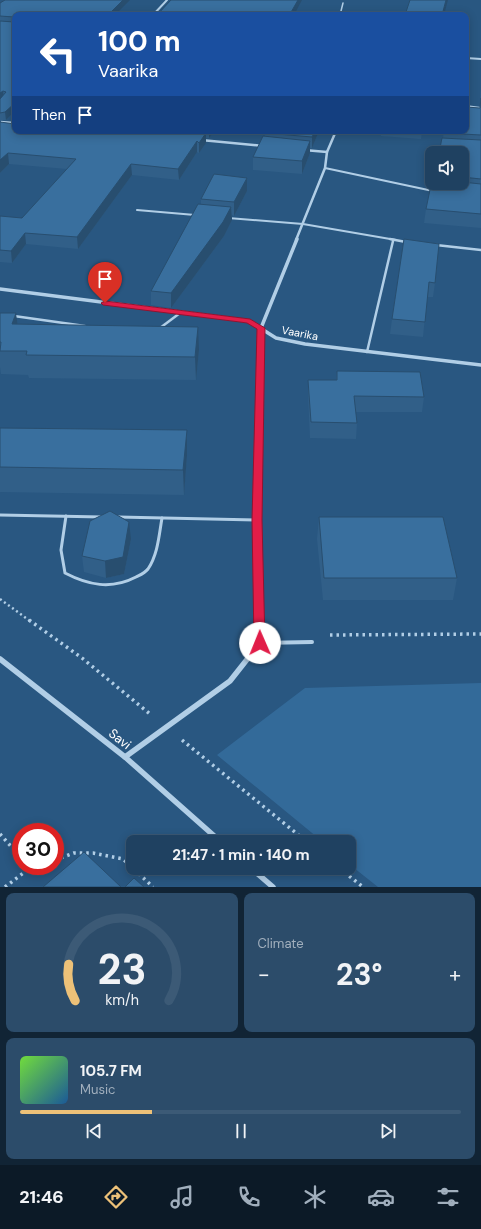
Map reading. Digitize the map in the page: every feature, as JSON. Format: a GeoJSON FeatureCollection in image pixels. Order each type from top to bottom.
{"type":"FeatureCollection","features":[{"type":"Feature","properties":{"kind":"street"},"geometry":{"type":"LineString","coordinates":[[156,12],[167,0]]}},
{"type":"Feature","properties":{"kind":"street"},"geometry":{"type":"LineString","coordinates":[[469,58],[481,59]]}},
{"type":"Feature","properties":{"kind":"street"},"geometry":{"type":"LineString","coordinates":[[0,122],[12,123]]}},
{"type":"Feature","properties":{"kind":"street"},"geometry":{"type":"LineString","coordinates":[[125,757],[230,681],[260,643],[257,520],[261,328],[325,168],[328,152],[335,134]]}},
{"type":"Feature","properties":{"kind":"street"},"geometry":{"type":"LineString","coordinates":[[197,140],[266,146]]}},
{"type":"Feature","properties":{"kind":"street"},"geometry":{"type":"LineString","coordinates":[[296,150],[328,152]]}},
{"type":"Feature","properties":{"kind":"street","name":"Vaarika"},"geometry":{"type":"LineString","coordinates":[[0,290],[250,321],[276,338],[305,344],[481,365]]}},
{"type":"Feature","properties":{"kind":"street","name":"Savi"},"geometry":{"type":"LineString","coordinates":[[0,659],[125,757],[213,835]]}},
{"type":"Feature","properties":{"kind":"street"},"geometry":{"type":"LineString","coordinates":[[259,875],[273,887]]}},
{"type":"Feature","properties":{"kind":"lane"},"geometry":{"type":"LineString","coordinates":[[341,12],[344,3]]}},
{"type":"Feature","properties":{"kind":"lane"},"geometry":{"type":"LineString","coordinates":[[469,106],[481,108]]}},
{"type":"Feature","properties":{"kind":"lane"},"geometry":{"type":"LineString","coordinates":[[325,168],[440,192]]}},
{"type":"Feature","properties":{"kind":"lane"},"geometry":{"type":"LineString","coordinates":[[136,210],[200,215]]}},
{"type":"Feature","properties":{"kind":"lane"},"geometry":{"type":"LineString","coordinates":[[224,217],[303,224],[393,241],[407,242]]}},
{"type":"Feature","properties":{"kind":"lane"},"geometry":{"type":"LineString","coordinates":[[367,352],[393,241]]}},
{"type":"Feature","properties":{"kind":"lane"},"geometry":{"type":"LineString","coordinates":[[430,245],[481,250]]}},
{"type":"Feature","properties":{"kind":"lane"},"geometry":{"type":"LineString","coordinates":[[156,330],[180,313]]}},
{"type":"Feature","properties":{"kind":"lane"},"geometry":{"type":"LineString","coordinates":[[8,315],[87,326]]}},
{"type":"Feature","properties":{"kind":"lane"},"geometry":{"type":"LineString","coordinates":[[0,515],[257,520]]}},
{"type":"Feature","properties":{"kind":"lane"},"geometry":{"type":"LineString","coordinates":[[66,516],[61,550],[65,573],[80,581],[102,586],[129,582],[147,570],[157,547],[162,518]]}},
{"type":"Feature","properties":{"kind":"lane"},"geometry":{"type":"LineString","coordinates":[[260,643],[312,642]]}},
{"type":"Feature","properties":{"kind":"path"},"geometry":{"type":"LineString","coordinates":[[312,642],[332,634],[481,634]]}},
{"type":"Feature","properties":{"kind":"path"},"geometry":{"type":"LineString","coordinates":[[0,834],[12,848]]}},
{"type":"Feature","properties":{"kind":"path"},"geometry":{"type":"LineString","coordinates":[[64,857],[74,853],[93,852],[123,859],[153,887]]}},
{"type":"Feature","properties":{"kind":"path"},"geometry":{"type":"LineString","coordinates":[[5,887],[21,875]]}},
{"type":"Feature","properties":{"kind":"path"},"geometry":{"type":"LineString","coordinates":[[348,875],[363,887]]}},
{"type":"Feature","properties":{"kind":"shaded area"},"geometry":{"type":"Polygon","coordinates":[[[481,683],[481,887],[378,887],[356,870],[356,835],[314,835],[217,755],[305,688],[481,683]]]}},
{"type":"Feature","properties":{"kind":"building"},"geometry":{"type":"Polygon","coordinates":[[[5,0],[123,0],[111,12],[12,12],[12,17],[0,16],[0,3],[5,0]]]}},
{"type":"Feature","properties":{"kind":"building"},"geometry":{"type":"Polygon","coordinates":[[[171,0],[298,0],[291,12],[160,12],[171,0]]]}},
{"type":"Feature","properties":{"kind":"building"},"geometry":{"type":"Polygon","coordinates":[[[410,0],[446,0],[443,12],[406,12],[410,0]]]}},
{"type":"Feature","properties":{"kind":"building"},"geometry":{"type":"Polygon","coordinates":[[[0,21],[12,22],[12,106],[5,112],[0,113],[0,99],[6,92],[3,91],[0,93],[0,21]]]}},
{"type":"Feature","properties":{"kind":"building"},"geometry":{"type":"Polygon","coordinates":[[[481,98],[481,135],[462,134],[469,134],[469,107],[480,108],[481,98]]]}},
{"type":"Feature","properties":{"kind":"building"},"geometry":{"type":"Polygon","coordinates":[[[0,122],[12,124],[12,134],[205,134],[199,143],[197,141],[178,169],[131,164],[77,237],[25,233],[11,251],[0,250],[0,216],[22,218],[76,159],[8,153],[0,160],[0,122]]]}},
{"type":"Feature","properties":{"kind":"building"},"geometry":{"type":"Polygon","coordinates":[[[277,134],[314,134],[312,137],[277,134]]]}},
{"type":"Feature","properties":{"kind":"building"},"geometry":{"type":"Polygon","coordinates":[[[263,136],[310,141],[302,161],[253,157],[263,136]]]}},
{"type":"Feature","properties":{"kind":"building"},"geometry":{"type":"Polygon","coordinates":[[[442,138],[481,140],[481,179],[469,178],[469,146],[440,146],[442,138]]]}},
{"type":"Feature","properties":{"kind":"building"},"geometry":{"type":"Polygon","coordinates":[[[214,174],[247,178],[234,202],[201,199],[214,174]]]}},
{"type":"Feature","properties":{"kind":"building"},"geometry":{"type":"Polygon","coordinates":[[[469,183],[481,184],[481,214],[426,209],[430,190],[469,190],[469,183]]]}},
{"type":"Feature","properties":{"kind":"building"},"geometry":{"type":"Polygon","coordinates":[[[198,204],[231,207],[223,222],[171,293],[151,291],[198,204]]]}},
{"type":"Feature","properties":{"kind":"building"},"geometry":{"type":"Polygon","coordinates":[[[404,239],[439,244],[435,283],[429,282],[425,322],[392,319],[404,239]]]}},
{"type":"Feature","properties":{"kind":"building"},"geometry":{"type":"Polygon","coordinates":[[[0,313],[16,313],[12,324],[198,327],[195,357],[26,355],[27,351],[0,351],[0,313]]]}},
{"type":"Feature","properties":{"kind":"building"},"geometry":{"type":"Polygon","coordinates":[[[337,371],[420,372],[424,397],[354,396],[357,423],[311,422],[308,380],[337,380],[337,371]]]}},
{"type":"Feature","properties":{"kind":"building"},"geometry":{"type":"Polygon","coordinates":[[[0,428],[187,430],[183,470],[0,467],[0,428]]]}},
{"type":"Feature","properties":{"kind":"building"},"geometry":{"type":"Polygon","coordinates":[[[110,511],[129,522],[123,557],[105,561],[82,556],[90,521],[110,511]]]}},
{"type":"Feature","properties":{"kind":"building"},"geometry":{"type":"Polygon","coordinates":[[[319,517],[443,517],[457,578],[324,578],[319,517]]]}},
{"type":"Feature","properties":{"kind":"building"},"geometry":{"type":"Polygon","coordinates":[[[84,852],[121,887],[43,887],[57,875],[64,875],[64,869],[84,852]]]}},
{"type":"Feature","properties":{"kind":"building"},"geometry":{"type":"Polygon","coordinates":[[[134,878],[144,887],[125,887],[134,878]]]}},
{"type":"Feature","properties":{"kind":"route"},"geometry":{"type":"LineString","coordinates":[[105,303],[250,321],[261,328],[257,520],[260,643]]}}]}
